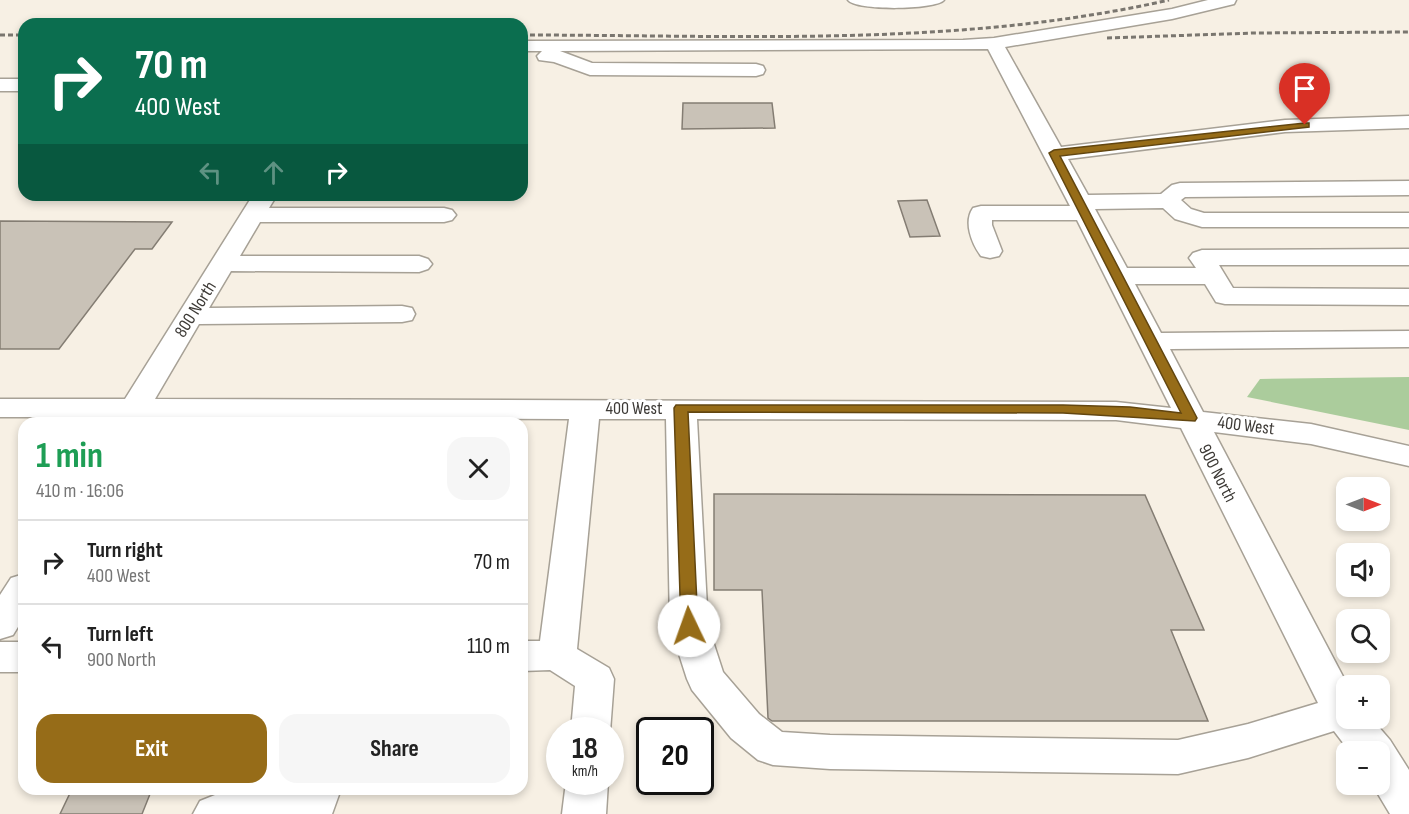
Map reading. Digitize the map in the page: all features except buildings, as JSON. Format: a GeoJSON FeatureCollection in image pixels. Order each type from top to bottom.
{"type":"FeatureCollection","features":[{"type":"Feature","properties":{"kind":"street"},"geometry":{"type":"LineString","coordinates":[[856,0],[891,3],[936,0]]}},
{"type":"Feature","properties":{"kind":"street"},"geometry":{"type":"LineString","coordinates":[[528,46],[994,43],[1172,14],[1228,0]]}},
{"type":"Feature","properties":{"kind":"street","name":"900 North"},"geometry":{"type":"LineString","coordinates":[[994,43],[1054,153],[1336,699]]}},
{"type":"Feature","properties":{"kind":"street"},"geometry":{"type":"LineString","coordinates":[[528,56],[556,56],[590,69],[756,70]]}},
{"type":"Feature","properties":{"kind":"street"},"geometry":{"type":"LineString","coordinates":[[0,85],[18,85]]}},
{"type":"Feature","properties":{"kind":"street"},"geometry":{"type":"LineString","coordinates":[[1054,153],[1285,126],[1409,122]]}},
{"type":"Feature","properties":{"kind":"street"},"geometry":{"type":"LineString","coordinates":[[1169,201],[1172,195],[1180,190],[1409,188]]}},
{"type":"Feature","properties":{"kind":"street"},"geometry":{"type":"LineString","coordinates":[[990,250],[980,225],[981,213],[1169,201],[1183,213],[1202,220],[1409,220]]}},
{"type":"Feature","properties":{"kind":"street"},"geometry":{"type":"LineString","coordinates":[[259,205],[444,215]]}},
{"type":"Feature","properties":{"kind":"street","name":"800 North"},"geometry":{"type":"LineString","coordinates":[[130,415],[259,205]]}},
{"type":"Feature","properties":{"kind":"street"},"geometry":{"type":"LineString","coordinates":[[1409,257],[1202,258],[1225,296],[1409,297]]}},
{"type":"Feature","properties":{"kind":"street"},"geometry":{"type":"LineString","coordinates":[[224,263],[419,264]]}},
{"type":"Feature","properties":{"kind":"street"},"geometry":{"type":"LineString","coordinates":[[1117,276],[1213,276]]}},
{"type":"Feature","properties":{"kind":"street"},"geometry":{"type":"LineString","coordinates":[[192,316],[402,314]]}},
{"type":"Feature","properties":{"kind":"street"},"geometry":{"type":"LineString","coordinates":[[1152,341],[1409,339]]}},
{"type":"Feature","properties":{"kind":"street","name":"400 West"},"geometry":{"type":"LineString","coordinates":[[0,408],[130,415],[585,408],[1130,411],[1311,434],[1409,456]]}},
{"type":"Feature","properties":{"kind":"street"},"geometry":{"type":"LineString","coordinates":[[585,408],[540,655],[595,679],[592,717]]}},
{"type":"Feature","properties":{"kind":"street"},"geometry":{"type":"LineString","coordinates":[[681,408],[689,626],[706,679],[745,726],[773,748],[830,752],[1178,757],[1336,718]]}},
{"type":"Feature","properties":{"kind":"street"},"geometry":{"type":"LineString","coordinates":[[18,597],[0,626],[18,629]]}},
{"type":"Feature","properties":{"kind":"street"},"geometry":{"type":"LineString","coordinates":[[0,657],[18,657]]}},
{"type":"Feature","properties":{"kind":"street","name":"900 North"},"geometry":{"type":"LineString","coordinates":[[1356,729],[1366,741]]}},
{"type":"Feature","properties":{"kind":"street"},"geometry":{"type":"LineString","coordinates":[[1390,777],[1409,808]]}},
{"type":"Feature","properties":{"kind":"street"},"geometry":{"type":"LineString","coordinates":[[215,814],[315,805],[318,795]]}},
{"type":"Feature","properties":{"kind":"street"},"geometry":{"type":"LineString","coordinates":[[584,814],[586,795]]}},
{"type":"Feature","properties":{"kind":"green space"},"geometry":{"type":"Polygon","coordinates":[[[1409,377],[1409,430],[1247,397],[1260,379],[1409,377]]]}},
{"type":"Feature","properties":{"kind":"railway"},"geometry":{"type":"LineString","coordinates":[[528,35],[766,37],[928,32],[1009,26],[1089,15],[1169,0]]}},
{"type":"Feature","properties":{"kind":"railway"},"geometry":{"type":"LineString","coordinates":[[1107,38],[1254,33],[1409,32]]}},
{"type":"Feature","properties":{"kind":"railway"},"geometry":{"type":"LineString","coordinates":[[0,35],[18,35]]}},
{"type":"Feature","properties":{"kind":"route"},"geometry":{"type":"LineString","coordinates":[[689,626],[681,408],[1063,409],[1130,411],[1190,418],[1054,153],[1305,125]]}}]}
